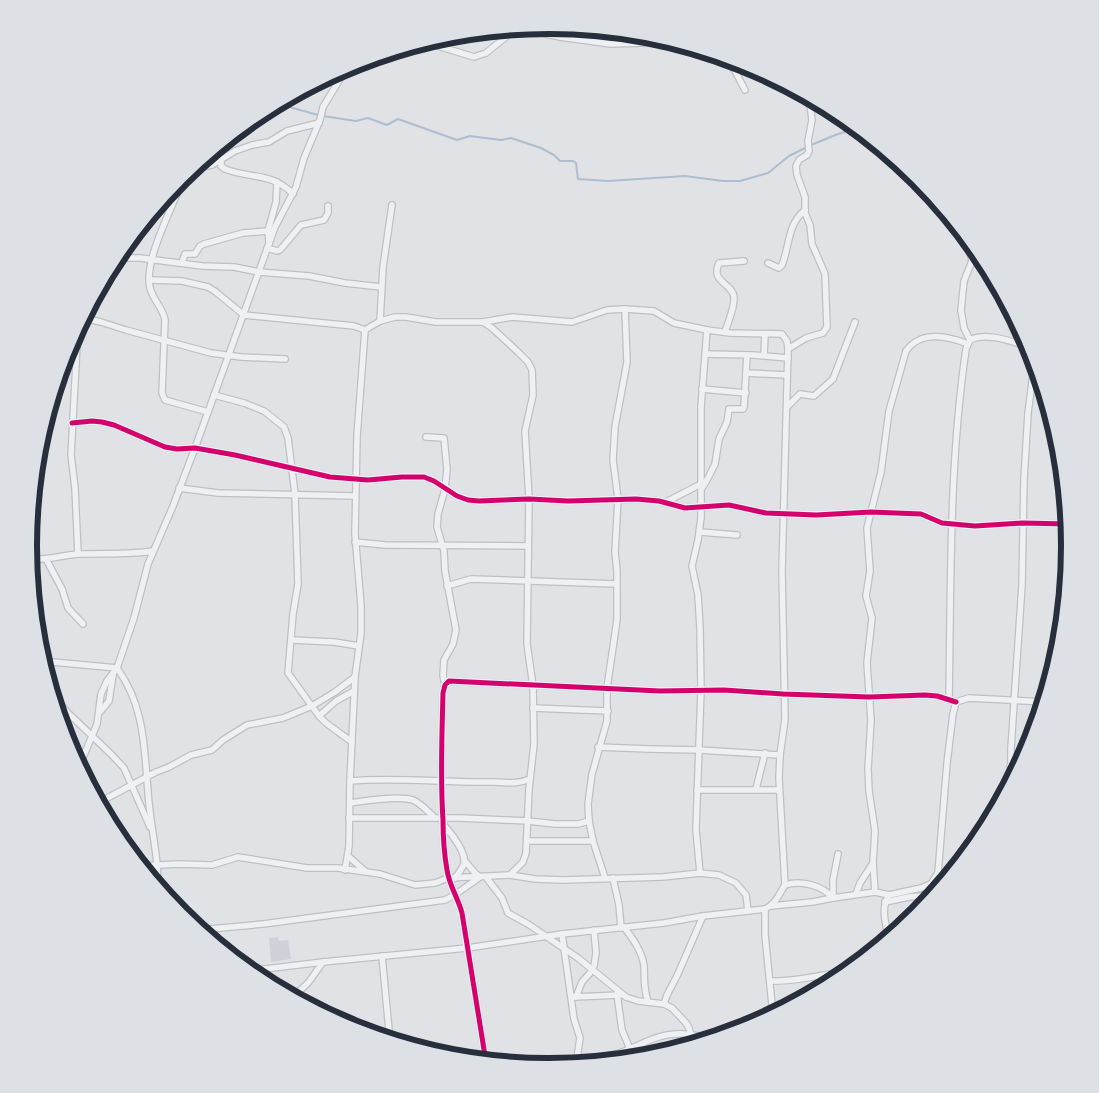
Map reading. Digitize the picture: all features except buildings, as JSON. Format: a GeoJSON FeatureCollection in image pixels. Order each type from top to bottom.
{"type":"FeatureCollection","features":[{"type":"Feature","properties":{"kind":"street"},"geometry":{"type":"LineString","coordinates":[[547,34],[611,44],[644,43]]}},
{"type":"Feature","properties":{"kind":"street"},"geometry":{"type":"LineString","coordinates":[[439,46],[474,57],[486,53],[507,36]]}},
{"type":"Feature","properties":{"kind":"street"},"geometry":{"type":"LineString","coordinates":[[733,68],[745,90]]}},
{"type":"Feature","properties":{"kind":"street"},"geometry":{"type":"LineString","coordinates":[[100,712],[109,701],[116,670],[134,618],[148,564],[195,448],[275,227],[293,194],[304,158],[320,122],[323,106],[340,79]]}},
{"type":"Feature","properties":{"kind":"street"},"geometry":{"type":"LineString","coordinates":[[788,349],[806,338],[824,334],[827,327],[825,274],[814,251],[810,225],[805,210],[805,197],[797,175],[796,166],[799,160],[807,155],[809,151],[808,141],[812,120],[811,105]]}},
{"type":"Feature","properties":{"kind":"street"},"geometry":{"type":"LineString","coordinates":[[205,167],[221,160],[235,150],[269,142],[287,131],[320,122]]}},
{"type":"Feature","properties":{"kind":"street"},"geometry":{"type":"LineString","coordinates":[[221,160],[221,166],[224,169],[264,176],[277,182],[293,194]]}},
{"type":"Feature","properties":{"kind":"street"},"geometry":{"type":"LineString","coordinates":[[268,246],[268,231],[276,202],[277,182]]}},
{"type":"Feature","properties":{"kind":"street"},"geometry":{"type":"LineString","coordinates":[[177,195],[162,228],[153,259],[150,280],[150,288],[164,313],[166,329],[162,393],[165,400],[208,412]]}},
{"type":"Feature","properties":{"kind":"street"},"geometry":{"type":"LineString","coordinates":[[380,321],[381,287],[392,205]]}},
{"type":"Feature","properties":{"kind":"street"},"geometry":{"type":"LineString","coordinates":[[268,246],[277,251],[280,250],[301,225],[324,220],[328,213],[328,206]]}},
{"type":"Feature","properties":{"kind":"street"},"geometry":{"type":"LineString","coordinates":[[768,264],[779,268],[782,265],[790,232],[797,218],[805,210]]}},
{"type":"Feature","properties":{"kind":"street"},"geometry":{"type":"LineString","coordinates":[[182,262],[185,254],[195,254],[200,246],[204,244],[243,233],[268,231]]}},
{"type":"Feature","properties":{"kind":"street"},"geometry":{"type":"LineString","coordinates":[[949,698],[952,524],[958,415],[969,342],[961,310],[964,281],[972,261],[970,254]]}},
{"type":"Feature","properties":{"kind":"street"},"geometry":{"type":"LineString","coordinates":[[126,258],[153,259],[210,266],[234,266],[259,272],[309,276],[381,287]]}},
{"type":"Feature","properties":{"kind":"street"},"geometry":{"type":"LineString","coordinates":[[725,332],[734,298],[731,289],[723,284],[718,277],[718,266],[719,263],[723,262],[744,261]]}},
{"type":"Feature","properties":{"kind":"street"},"geometry":{"type":"LineString","coordinates":[[150,280],[182,281],[208,287],[244,315],[348,325],[360,327],[364,330]]}},
{"type":"Feature","properties":{"kind":"street"},"geometry":{"type":"LineString","coordinates":[[364,330],[380,321],[406,317],[436,322],[483,322],[512,317],[572,322],[596,313],[625,309],[654,311],[674,323],[707,330],[765,335],[782,334],[787,341],[784,513],[785,719],[780,755],[779,790],[785,885],[768,908],[765,928],[772,1008]]}},
{"type":"Feature","properties":{"kind":"street"},"geometry":{"type":"LineString","coordinates":[[605,878],[593,841],[589,821],[589,784],[608,711],[607,688],[616,631],[617,571],[615,552],[618,499],[613,460],[615,427],[627,362],[625,309]]}},
{"type":"Feature","properties":{"kind":"street"},"geometry":{"type":"LineString","coordinates":[[90,320],[164,341],[229,356],[285,359]]}},
{"type":"Feature","properties":{"kind":"street"},"geometry":{"type":"LineString","coordinates":[[483,322],[518,352],[528,362],[532,370],[533,395],[525,431],[529,499],[527,644],[533,686],[534,744],[527,841],[523,862],[510,875]]}},
{"type":"Feature","properties":{"kind":"street"},"geometry":{"type":"LineString","coordinates":[[787,407],[800,394],[814,396],[833,379],[855,322]]}},
{"type":"Feature","properties":{"kind":"street"},"geometry":{"type":"LineString","coordinates":[[345,870],[348,856],[354,691],[361,605],[355,542],[355,480],[364,330]]}},
{"type":"Feature","properties":{"kind":"street"},"geometry":{"type":"LineString","coordinates":[[700,873],[696,846],[701,690],[700,612],[692,566],[700,532],[702,507],[702,389],[707,330]]}},
{"type":"Feature","properties":{"kind":"street"},"geometry":{"type":"LineString","coordinates":[[764,355],[765,335]]}},
{"type":"Feature","properties":{"kind":"street"},"geometry":{"type":"LineString","coordinates":[[875,892],[873,862],[875,831],[869,791],[871,720],[867,657],[872,618],[866,596],[870,571],[867,528],[883,459],[888,417],[906,351],[910,344],[925,337],[950,338],[969,342],[979,336],[997,338],[1020,344]]}},
{"type":"Feature","properties":{"kind":"street"},"geometry":{"type":"LineString","coordinates":[[77,349],[71,455],[75,488],[78,554]]}},
{"type":"Feature","properties":{"kind":"street"},"geometry":{"type":"LineString","coordinates":[[705,354],[764,355],[788,358]]}},
{"type":"Feature","properties":{"kind":"street"},"geometry":{"type":"LineString","coordinates":[[666,502],[702,486],[708,478],[714,464],[718,444],[728,422],[729,409],[743,408],[745,404],[747,355]]}},
{"type":"Feature","properties":{"kind":"street"},"geometry":{"type":"LineString","coordinates":[[746,373],[787,375]]}},
{"type":"Feature","properties":{"kind":"street"},"geometry":{"type":"LineString","coordinates":[[1010,770],[1022,586],[1022,523],[1028,413],[1033,376]]}},
{"type":"Feature","properties":{"kind":"street"},"geometry":{"type":"LineString","coordinates":[[702,389],[746,393]]}},
{"type":"Feature","properties":{"kind":"street"},"geometry":{"type":"LineString","coordinates":[[214,396],[258,408],[284,427],[290,449],[298,584],[293,614],[288,672],[319,716],[352,742]]}},
{"type":"Feature","properties":{"kind":"street"},"geometry":{"type":"LineString","coordinates":[[72,423],[92,421],[114,424],[165,447],[177,449],[195,448],[235,455],[330,477],[355,480],[424,477],[434,481],[457,496],[474,501],[492,502],[529,499],[568,501],[654,500],[684,508],[729,505],[766,513],[816,515],[871,512],[921,514],[942,523],[952,524],[992,526],[1022,523],[1061,524]]}},
{"type":"Feature","properties":{"kind":"street"},"geometry":{"type":"LineString","coordinates":[[426,437],[441,436],[445,441],[447,464],[445,489],[437,520],[456,630],[453,644],[444,660],[443,676],[445,686],[441,782],[445,862],[452,878],[462,913],[485,1055]]}},
{"type":"Feature","properties":{"kind":"street"},"geometry":{"type":"LineString","coordinates":[[179,488],[218,493],[355,496]]}},
{"type":"Feature","properties":{"kind":"street"},"geometry":{"type":"LineString","coordinates":[[700,532],[737,535]]}},
{"type":"Feature","properties":{"kind":"street"},"geometry":{"type":"LineString","coordinates":[[355,542],[385,545],[528,546]]}},
{"type":"Feature","properties":{"kind":"street"},"geometry":{"type":"LineString","coordinates":[[37,559],[78,554],[124,554],[153,551]]}},
{"type":"Feature","properties":{"kind":"street"},"geometry":{"type":"LineString","coordinates":[[46,559],[62,589],[68,608],[83,624]]}},
{"type":"Feature","properties":{"kind":"street"},"geometry":{"type":"LineString","coordinates":[[447,586],[471,579],[617,584]]}},
{"type":"Feature","properties":{"kind":"street"},"geometry":{"type":"LineString","coordinates":[[292,640],[359,646]]}},
{"type":"Feature","properties":{"kind":"street"},"geometry":{"type":"LineString","coordinates":[[50,662],[116,670],[131,689],[142,728],[158,878]]}},
{"type":"Feature","properties":{"kind":"street"},"geometry":{"type":"LineString","coordinates":[[83,758],[93,736],[100,712],[101,694],[107,681],[116,670]]}},
{"type":"Feature","properties":{"kind":"street"},"geometry":{"type":"LineString","coordinates":[[104,800],[191,755],[212,750],[247,725],[283,718],[312,706],[355,677]]}},
{"type":"Feature","properties":{"kind":"street"},"geometry":{"type":"LineString","coordinates":[[445,686],[449,682],[455,682],[660,691],[724,690],[784,694],[925,695],[949,698],[956,702],[969,698],[1038,702]]}},
{"type":"Feature","properties":{"kind":"street"},"geometry":{"type":"LineString","coordinates":[[319,716],[336,701],[354,691]]}},
{"type":"Feature","properties":{"kind":"street"},"geometry":{"type":"LineString","coordinates":[[260,970],[467,948],[546,936],[664,923],[856,894],[875,892],[889,896],[921,888],[931,884],[938,873],[947,763],[956,702]]}},
{"type":"Feature","properties":{"kind":"street"},"geometry":{"type":"LineString","coordinates":[[63,707],[124,768],[130,786],[152,831]]}},
{"type":"Feature","properties":{"kind":"street"},"geometry":{"type":"LineString","coordinates":[[533,708],[608,711]]}},
{"type":"Feature","properties":{"kind":"street"},"geometry":{"type":"LineString","coordinates":[[598,746],[780,755]]}},
{"type":"Feature","properties":{"kind":"street"},"geometry":{"type":"LineString","coordinates":[[756,789],[765,754]]}},
{"type":"Feature","properties":{"kind":"street"},"geometry":{"type":"LineString","coordinates":[[350,781],[372,779],[515,784],[530,779]]}},
{"type":"Feature","properties":{"kind":"street"},"geometry":{"type":"LineString","coordinates":[[697,790],[779,790]]}},
{"type":"Feature","properties":{"kind":"street"},"geometry":{"type":"LineString","coordinates":[[350,803],[387,799],[410,799],[416,801],[435,818]]}},
{"type":"Feature","properties":{"kind":"street"},"geometry":{"type":"LineString","coordinates":[[349,818],[435,818],[443,821],[528,821],[568,825],[589,821]]}},
{"type":"Feature","properties":{"kind":"street"},"geometry":{"type":"LineString","coordinates":[[443,821],[455,840],[464,860],[502,898],[508,913],[578,958],[620,994],[633,1000],[664,1004],[672,1008],[686,1023],[691,1035],[691,1039]]}},
{"type":"Feature","properties":{"kind":"street"},"geometry":{"type":"LineString","coordinates":[[527,841],[593,841]]}},
{"type":"Feature","properties":{"kind":"street"},"geometry":{"type":"LineString","coordinates":[[833,898],[833,880],[838,854]]}},
{"type":"Feature","properties":{"kind":"street"},"geometry":{"type":"LineString","coordinates":[[348,856],[366,872]]}},
{"type":"Feature","properties":{"kind":"street"},"geometry":{"type":"LineString","coordinates":[[148,866],[212,866],[238,857],[307,868],[389,875],[416,885],[436,883],[452,878],[510,875],[558,880],[663,877],[700,873],[719,875],[736,883],[746,896],[748,911]]}},
{"type":"Feature","properties":{"kind":"street"},"geometry":{"type":"LineString","coordinates":[[452,878],[464,864],[464,860]]}},
{"type":"Feature","properties":{"kind":"street"},"geometry":{"type":"LineString","coordinates":[[856,894],[860,883],[873,862]]}},
{"type":"Feature","properties":{"kind":"street"},"geometry":{"type":"LineString","coordinates":[[938,873],[943,876]]}},
{"type":"Feature","properties":{"kind":"street"},"geometry":{"type":"LineString","coordinates":[[208,929],[263,924],[439,901],[456,894],[483,877]]}},
{"type":"Feature","properties":{"kind":"street"},"geometry":{"type":"LineString","coordinates":[[613,878],[622,928],[637,945],[642,959],[643,985],[648,1002]]}},
{"type":"Feature","properties":{"kind":"street"},"geometry":{"type":"LineString","coordinates":[[785,885],[809,885],[826,890],[833,898]]}},
{"type":"Feature","properties":{"kind":"street"},"geometry":{"type":"LineString","coordinates":[[888,932],[884,912],[885,902],[889,896]]}},
{"type":"Feature","properties":{"kind":"street"},"geometry":{"type":"LineString","coordinates":[[885,902],[908,896],[924,896]]}},
{"type":"Feature","properties":{"kind":"street"},"geometry":{"type":"LineString","coordinates":[[664,1004],[703,916]]}},
{"type":"Feature","properties":{"kind":"street"},"geometry":{"type":"LineString","coordinates":[[574,997],[582,982],[592,970],[596,953],[594,930]]}},
{"type":"Feature","properties":{"kind":"street"},"geometry":{"type":"LineString","coordinates":[[562,934],[574,997],[574,1019],[580,1038],[577,1058]]}},
{"type":"Feature","properties":{"kind":"street"},"geometry":{"type":"LineString","coordinates":[[382,956],[389,1033]]}},
{"type":"Feature","properties":{"kind":"street"},"geometry":{"type":"LineString","coordinates":[[297,993],[308,983],[323,962]]}},
{"type":"Feature","properties":{"kind":"street"},"geometry":{"type":"LineString","coordinates":[[770,981],[799,980],[835,973]]}},
{"type":"Feature","properties":{"kind":"street"},"geometry":{"type":"LineString","coordinates":[[574,997],[620,994]]}},
{"type":"Feature","properties":{"kind":"street"},"geometry":{"type":"LineString","coordinates":[[620,994],[622,1030],[630,1049]]}},
{"type":"Feature","properties":{"kind":"street"},"geometry":{"type":"LineString","coordinates":[[606,1056],[630,1049],[667,1034],[678,1033],[700,1036]]}},
{"type":"Feature","properties":{"kind":"shaded area"},"geometry":{"type":"Polygon","coordinates":[[[278,937],[279,941],[288,940],[291,959],[271,962],[269,938],[278,937]]]}},
{"type":"Feature","properties":{"kind":"waterway"},"geometry":{"type":"LineString","coordinates":[[286,106],[318,115]]}},
{"type":"Feature","properties":{"kind":"waterway"},"geometry":{"type":"LineString","coordinates":[[323,116],[356,121],[368,118],[387,125],[398,119],[457,140],[470,136],[501,140],[511,138],[541,148],[554,155],[560,161],[573,161],[576,163],[578,179],[608,181],[685,176],[723,181],[740,181],[768,173],[789,156],[807,147]]}},
{"type":"Feature","properties":{"kind":"waterway"},"geometry":{"type":"LineString","coordinates":[[811,145],[849,131]]}},
{"type":"Feature","properties":{"kind":"cycle path"},"geometry":{"type":"LineString","coordinates":[[72,423],[102,422],[114,425],[165,447],[177,449],[195,448],[235,455],[330,477],[368,480],[424,477],[434,481],[457,496],[468,500],[529,499],[568,501],[636,499],[659,501],[685,508],[729,505],[766,513],[816,515],[871,512],[921,514],[942,523],[975,526],[1022,523],[1061,524]]}},
{"type":"Feature","properties":{"kind":"cycle path"},"geometry":{"type":"LineString","coordinates":[[485,1055],[462,913],[448,876],[444,851],[441,772],[443,693],[445,685],[449,681],[660,691],[724,690],[869,697],[925,695],[937,696],[956,702]]}}]}
